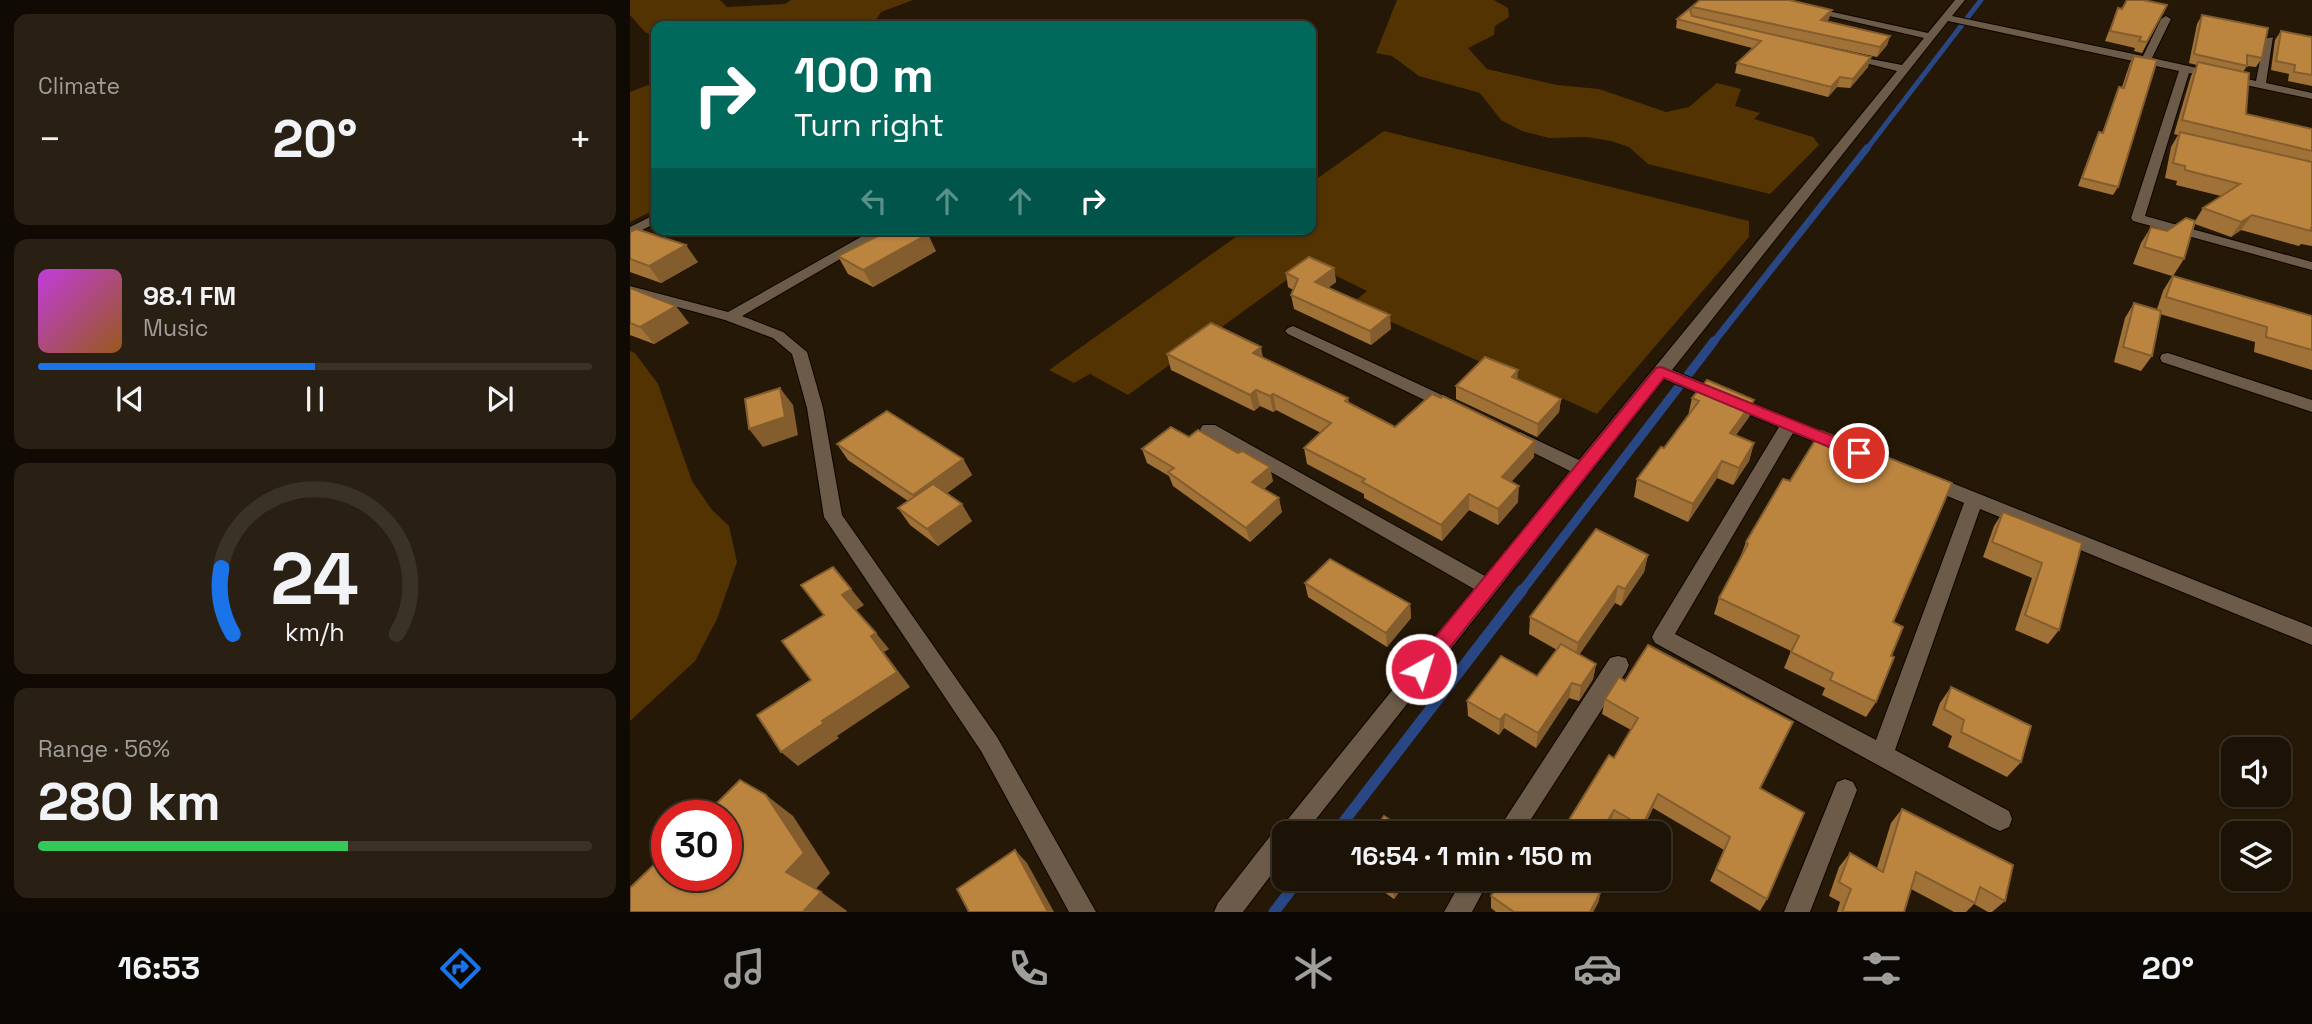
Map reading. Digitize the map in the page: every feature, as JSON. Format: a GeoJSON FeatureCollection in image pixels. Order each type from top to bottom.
{"type":"FeatureCollection","features":[{"type":"Feature","properties":{"kind":"street"},"geometry":{"type":"LineString","coordinates":[[1765,0],[1930,36]]}},
{"type":"Feature","properties":{"kind":"street"},"geometry":{"type":"LineString","coordinates":[[1300,821],[1582,468],[1677,378],[1904,69],[1960,0]]}},
{"type":"Feature","properties":{"kind":"street"},"geometry":{"type":"LineString","coordinates":[[1945,17],[2312,96]]}},
{"type":"Feature","properties":{"kind":"street"},"geometry":{"type":"LineString","coordinates":[[2146,60],[2166,19]]}},
{"type":"Feature","properties":{"kind":"street"},"geometry":{"type":"LineString","coordinates":[[2260,85],[2269,39]]}},
{"type":"Feature","properties":{"kind":"street"},"geometry":{"type":"LineString","coordinates":[[1838,54],[1904,69]]}},
{"type":"Feature","properties":{"kind":"street"},"geometry":{"type":"LineString","coordinates":[[2185,69],[2169,140],[2138,218],[2312,266]]}},
{"type":"Feature","properties":{"kind":"street"},"geometry":{"type":"LineString","coordinates":[[630,232],[651,221]]}},
{"type":"Feature","properties":{"kind":"street"},"geometry":{"type":"LineString","coordinates":[[730,317],[874,235]]}},
{"type":"Feature","properties":{"kind":"street"},"geometry":{"type":"LineString","coordinates":[[630,290],[730,317],[778,335],[799,352],[815,408],[833,517],[989,744],[1083,912]]}},
{"type":"Feature","properties":{"kind":"street"},"geometry":{"type":"LineString","coordinates":[[1293,331],[1469,415]]}},
{"type":"Feature","properties":{"kind":"street"},"geometry":{"type":"LineString","coordinates":[[2168,358],[2312,406]]}},
{"type":"Feature","properties":{"kind":"street"},"geometry":{"type":"LineString","coordinates":[[1677,378],[1851,449]]}},
{"type":"Feature","properties":{"kind":"street"},"geometry":{"type":"LineString","coordinates":[[1789,425],[1662,637],[2000,819]]}},
{"type":"Feature","properties":{"kind":"street"},"geometry":{"type":"LineString","coordinates":[[1494,427],[1582,468]]}},
{"type":"Feature","properties":{"kind":"street"},"geometry":{"type":"LineString","coordinates":[[1209,429],[1486,586]]}},
{"type":"Feature","properties":{"kind":"street"},"geometry":{"type":"LineString","coordinates":[[1913,474],[2312,636]]}},
{"type":"Feature","properties":{"kind":"street"},"geometry":{"type":"LineString","coordinates":[[1881,756],[1975,499]]}},
{"type":"Feature","properties":{"kind":"street"},"geometry":{"type":"LineString","coordinates":[[1516,821],[1618,665]]}},
{"type":"Feature","properties":{"kind":"street"},"geometry":{"type":"LineString","coordinates":[[1797,912],[1845,790]]}},
{"type":"Feature","properties":{"kind":"street"},"geometry":{"type":"LineString","coordinates":[[1227,912],[1272,854]]}},
{"type":"Feature","properties":{"kind":"street"},"geometry":{"type":"LineString","coordinates":[[1457,912],[1470,891]]}},
{"type":"Feature","properties":{"kind":"shaded area"},"geometry":{"type":"Polygon","coordinates":[[[630,0],[720,0],[727,7],[785,4],[791,0],[913,0],[881,12],[875,21],[651,21],[651,35],[645,32],[630,15],[630,0]]]}},
{"type":"Feature","properties":{"kind":"shaded area"},"geometry":{"type":"Polygon","coordinates":[[[1397,0],[1494,0],[1508,8],[1509,17],[1495,26],[1494,35],[1468,48],[1487,69],[1557,85],[1599,89],[1666,112],[1689,107],[1717,83],[1741,89],[1735,106],[1760,113],[1754,119],[1813,137],[1819,145],[1770,194],[1648,164],[1629,147],[1611,141],[1587,137],[1549,138],[1522,131],[1501,120],[1480,93],[1419,76],[1392,56],[1376,53],[1397,0]]]}},
{"type":"Feature","properties":{"kind":"shaded area"},"geometry":{"type":"Polygon","coordinates":[[[651,84],[651,212],[630,222],[630,92],[651,84]]]}},
{"type":"Feature","properties":{"kind":"shaded area"},"geometry":{"type":"Polygon","coordinates":[[[1384,131],[1749,221],[1749,237],[1597,414],[1351,304],[1367,291],[1310,263],[1128,395],[1090,374],[1074,383],[1049,370],[1239,235],[1316,235],[1316,179],[1384,131]]]}},
{"type":"Feature","properties":{"kind":"shaded area"},"geometry":{"type":"Polygon","coordinates":[[[630,351],[635,353],[658,384],[692,481],[712,510],[729,526],[737,562],[717,619],[695,661],[630,721],[630,351]]]}},
{"type":"Feature","properties":{"kind":"building"},"geometry":{"type":"Polygon","coordinates":[[[1700,0],[1789,0],[1832,10],[1821,20],[1890,36],[1880,47],[1693,7],[1690,10],[1692,16],[1871,57],[1853,79],[1840,77],[1831,87],[1737,63],[1761,41],[1677,19],[1700,0]]]}},
{"type":"Feature","properties":{"kind":"building"},"geometry":{"type":"Polygon","coordinates":[[[2127,0],[2167,5],[2147,42],[2139,41],[2141,37],[2110,31],[2118,8],[2122,9],[2127,0]]]}},
{"type":"Feature","properties":{"kind":"building"},"geometry":{"type":"Polygon","coordinates":[[[2202,15],[2268,28],[2262,58],[2247,55],[2247,66],[2194,54],[2202,15]]]}},
{"type":"Feature","properties":{"kind":"building"},"geometry":{"type":"Polygon","coordinates":[[[2281,31],[2312,37],[2312,75],[2294,72],[2295,65],[2276,61],[2281,31]]]}},
{"type":"Feature","properties":{"kind":"building"},"geometry":{"type":"Polygon","coordinates":[[[2134,56],[2157,60],[2118,187],[2082,178],[2099,132],[2103,133],[2119,87],[2124,88],[2134,56]]]}},
{"type":"Feature","properties":{"kind":"building"},"geometry":{"type":"Polygon","coordinates":[[[2198,62],[2249,73],[2246,114],[2312,129],[2312,151],[2182,120],[2198,62]]]}},
{"type":"Feature","properties":{"kind":"building"},"geometry":{"type":"Polygon","coordinates":[[[2180,132],[2312,162],[2311,231],[2252,215],[2241,222],[2203,208],[2240,184],[2185,170],[2185,166],[2173,163],[2180,132]]]}},
{"type":"Feature","properties":{"kind":"building"},"geometry":{"type":"Polygon","coordinates":[[[2186,218],[2195,221],[2184,259],[2144,247],[2151,227],[2167,231],[2186,218]]]}},
{"type":"Feature","properties":{"kind":"building"},"geometry":{"type":"Polygon","coordinates":[[[636,229],[686,245],[649,266],[630,259],[630,232],[636,229]]]}},
{"type":"Feature","properties":{"kind":"building"},"geometry":{"type":"Polygon","coordinates":[[[926,235],[863,270],[838,256],[876,237],[873,236],[926,235]]]}},
{"type":"Feature","properties":{"kind":"building"},"geometry":{"type":"Polygon","coordinates":[[[1309,257],[1334,268],[1315,282],[1390,315],[1370,331],[1291,295],[1298,279],[1286,273],[1309,257]]]}},
{"type":"Feature","properties":{"kind":"building"},"geometry":{"type":"Polygon","coordinates":[[[2173,276],[2312,316],[2312,350],[2266,337],[2267,327],[2166,297],[2173,276]]]}},
{"type":"Feature","properties":{"kind":"building"},"geometry":{"type":"Polygon","coordinates":[[[630,288],[676,306],[640,327],[630,323],[630,288]]]}},
{"type":"Feature","properties":{"kind":"building"},"geometry":{"type":"Polygon","coordinates":[[[2134,303],[2161,311],[2152,356],[2123,347],[2134,303]]]}},
{"type":"Feature","properties":{"kind":"building"},"geometry":{"type":"Polygon","coordinates":[[[1211,323],[1261,347],[1253,353],[1348,398],[1345,401],[1395,427],[1432,394],[1441,398],[1443,396],[1535,441],[1502,477],[1519,486],[1498,509],[1469,494],[1441,525],[1362,482],[1365,479],[1304,448],[1331,423],[1273,394],[1270,396],[1256,390],[1250,395],[1167,354],[1211,323]]]}},
{"type":"Feature","properties":{"kind":"building"},"geometry":{"type":"Polygon","coordinates":[[[1485,357],[1518,370],[1512,377],[1561,399],[1538,424],[1456,386],[1485,357]]]}},
{"type":"Feature","properties":{"kind":"building"},"geometry":{"type":"Polygon","coordinates":[[[1707,380],[1754,400],[1730,433],[1754,443],[1739,468],[1722,461],[1693,504],[1637,479],[1699,401],[1692,398],[1707,380]]]}},
{"type":"Feature","properties":{"kind":"building"},"geometry":{"type":"Polygon","coordinates":[[[780,388],[785,417],[749,429],[745,399],[780,388]]]}},
{"type":"Feature","properties":{"kind":"building"},"geometry":{"type":"Polygon","coordinates":[[[887,411],[963,459],[913,495],[837,444],[887,411]]]}},
{"type":"Feature","properties":{"kind":"building"},"geometry":{"type":"Polygon","coordinates":[[[1171,427],[1189,437],[1198,430],[1238,453],[1242,451],[1270,467],[1252,482],[1279,498],[1246,528],[1168,472],[1174,468],[1142,449],[1171,427]]]}},
{"type":"Feature","properties":{"kind":"building"},"geometry":{"type":"Polygon","coordinates":[[[1821,431],[1952,483],[1893,622],[1903,627],[1876,702],[1830,680],[1833,673],[1791,652],[1799,636],[1719,598],[1748,544],[1746,542],[1783,479],[1790,481],[1821,431]]]}},
{"type":"Feature","properties":{"kind":"building"},"geometry":{"type":"Polygon","coordinates":[[[933,484],[962,504],[927,529],[898,508],[933,484]]]}},
{"type":"Feature","properties":{"kind":"building"},"geometry":{"type":"Polygon","coordinates":[[[2003,512],[2082,543],[2059,630],[2025,615],[2042,563],[1992,542],[2003,512]]]}},
{"type":"Feature","properties":{"kind":"building"},"geometry":{"type":"Polygon","coordinates":[[[1596,529],[1648,555],[1625,589],[1618,586],[1578,643],[1530,617],[1596,529]]]}},
{"type":"Feature","properties":{"kind":"building"},"geometry":{"type":"Polygon","coordinates":[[[1330,559],[1410,604],[1386,633],[1305,583],[1330,559]]]}},
{"type":"Feature","properties":{"kind":"building"},"geometry":{"type":"Polygon","coordinates":[[[833,567],[851,589],[842,595],[876,633],[871,636],[897,672],[822,721],[824,723],[781,752],[757,715],[811,680],[782,641],[824,615],[801,585],[833,567]]]}},
{"type":"Feature","properties":{"kind":"building"},"geometry":{"type":"Polygon","coordinates":[[[1561,644],[1596,664],[1581,686],[1572,683],[1538,733],[1505,714],[1500,720],[1467,701],[1501,656],[1537,676],[1561,644]]]}},
{"type":"Feature","properties":{"kind":"building"},"geometry":{"type":"Polygon","coordinates":[[[1648,645],[1793,722],[1760,788],[1804,813],[1767,899],[1716,869],[1730,837],[1658,794],[1644,821],[1633,821],[1614,810],[1607,821],[1568,821],[1609,755],[1614,758],[1638,718],[1605,699],[1619,677],[1625,681],[1648,645]]]}},
{"type":"Feature","properties":{"kind":"building"},"geometry":{"type":"Polygon","coordinates":[[[1951,687],[2031,726],[2021,762],[1961,732],[1964,720],[1944,709],[1951,687]]]}},
{"type":"Feature","properties":{"kind":"building"},"geometry":{"type":"Polygon","coordinates":[[[740,780],[766,795],[804,853],[786,872],[821,892],[803,912],[630,912],[630,888],[651,868],[651,891],[742,891],[742,800],[720,800],[740,780]]]}},
{"type":"Feature","properties":{"kind":"building"},"geometry":{"type":"Polygon","coordinates":[[[1902,809],[2013,865],[2005,901],[1980,887],[1975,903],[1916,872],[1904,912],[1842,912],[1851,889],[1839,882],[1850,853],[1883,872],[1902,809]]]}},
{"type":"Feature","properties":{"kind":"building"},"geometry":{"type":"Polygon","coordinates":[[[1015,850],[1048,912],[969,912],[957,889],[1015,850]]]}},
{"type":"Feature","properties":{"kind":"building"},"geometry":{"type":"Polygon","coordinates":[[[1494,891],[1601,891],[1590,912],[1514,912],[1491,896],[1494,891]]]}},
{"type":"Feature","properties":{"kind":"waterway"},"geometry":{"type":"LineString","coordinates":[[1866,150],[1981,0]]}},
{"type":"Feature","properties":{"kind":"waterway"},"geometry":{"type":"LineString","coordinates":[[1713,343],[1867,148]]}},
{"type":"Feature","properties":{"kind":"waterway"},"geometry":{"type":"LineString","coordinates":[[1521,592],[1714,341]]}},
{"type":"Feature","properties":{"kind":"waterway"},"geometry":{"type":"LineString","coordinates":[[1344,821],[1522,590]]}},
{"type":"Feature","properties":{"kind":"waterway"},"geometry":{"type":"LineString","coordinates":[[1274,912],[1290,891]]}},
{"type":"Feature","properties":{"kind":"route"},"geometry":{"type":"LineString","coordinates":[[1421,669],[1661,372],[1859,453]]}}]}
